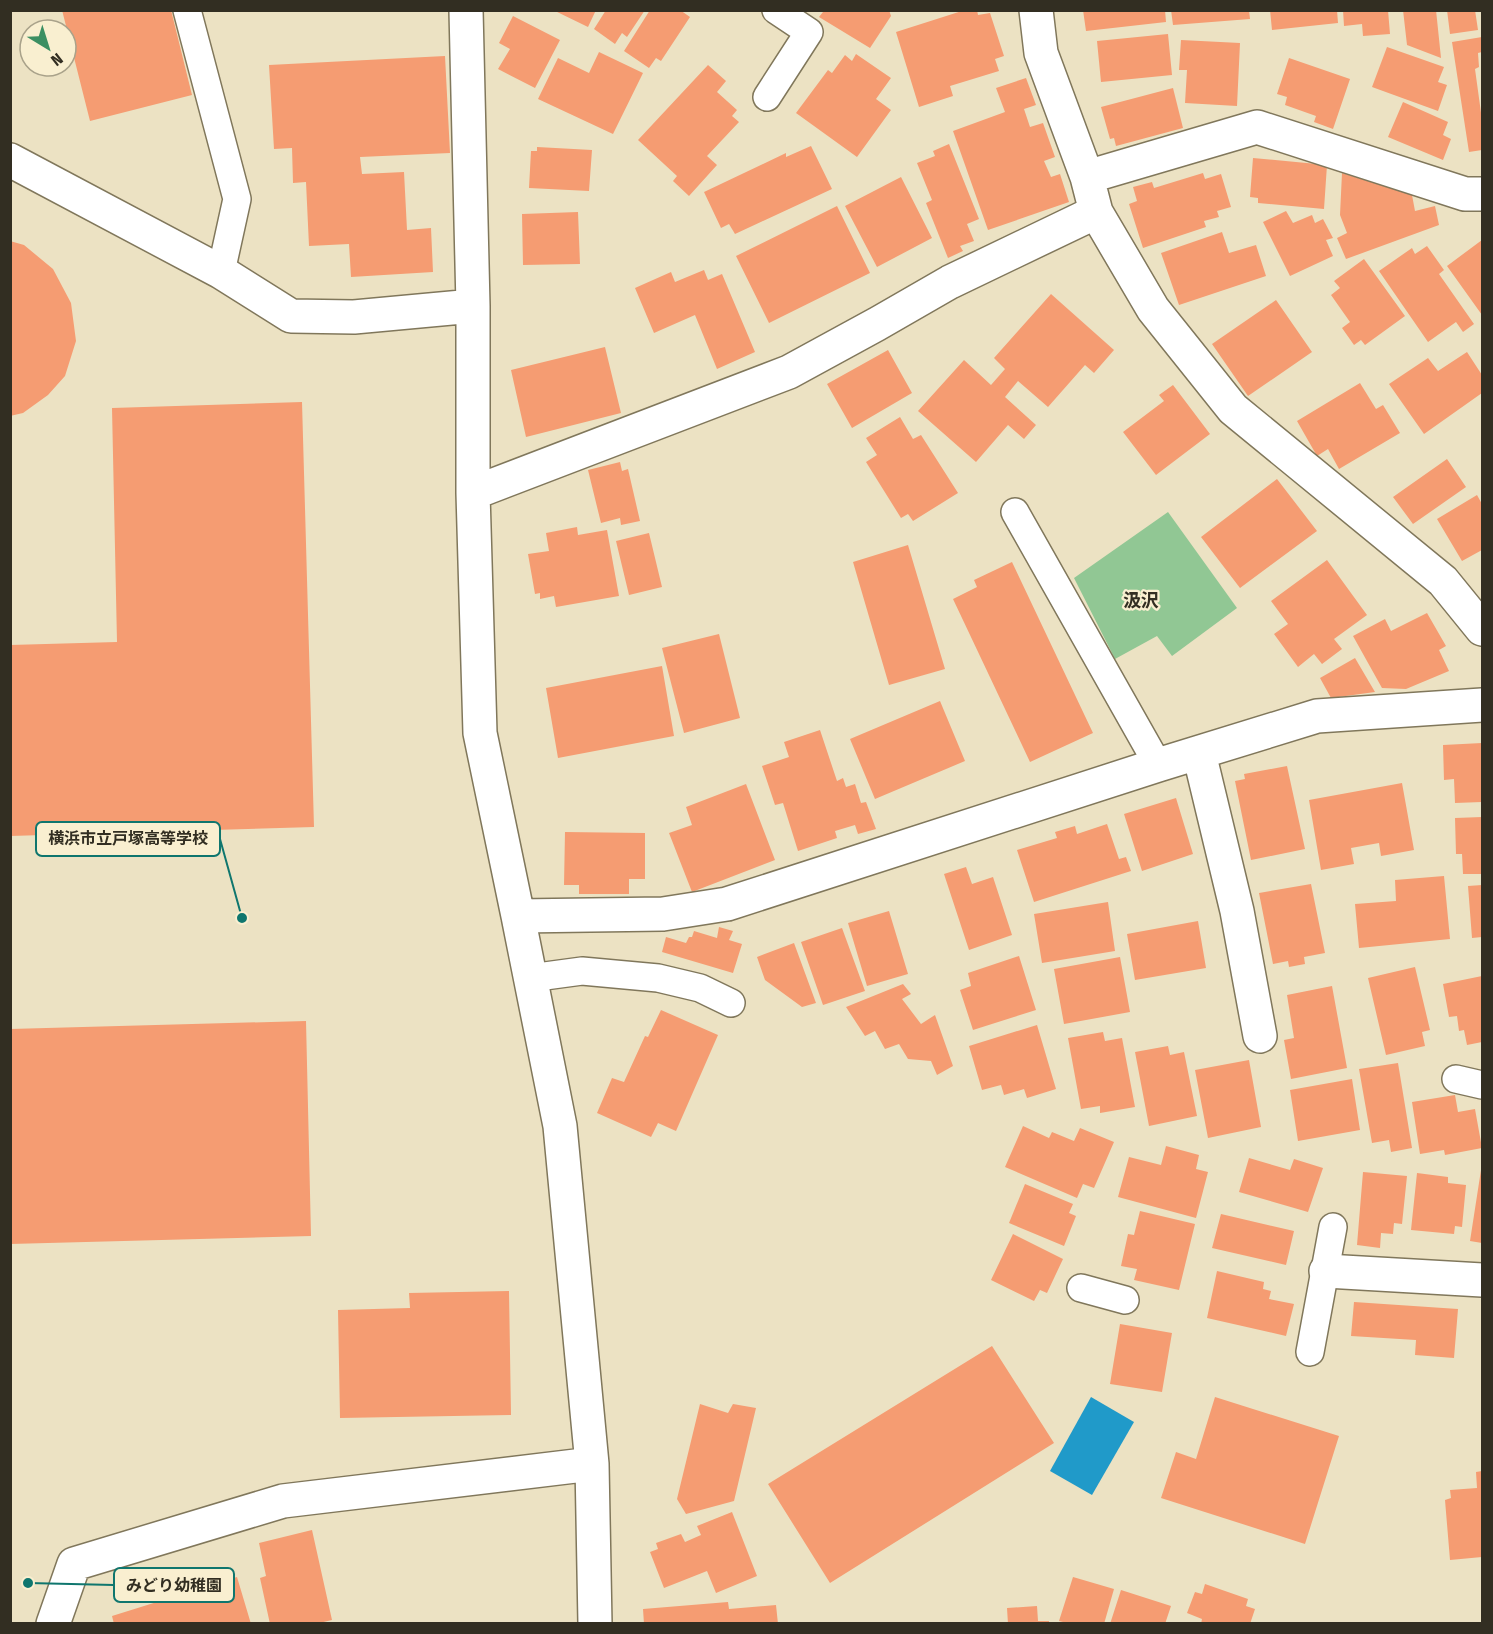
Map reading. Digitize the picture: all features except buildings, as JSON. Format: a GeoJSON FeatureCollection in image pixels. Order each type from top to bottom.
{"type":"FeatureCollection","features":[{"type":"Feature","properties":{"kind":"street"},"geometry":{"type":"LineString","coordinates":[[466,10],[473,306],[473,493],[480,733],[560,1126],[592,1464],[595,1623]]}},
{"type":"Feature","properties":{"kind":"street"},"geometry":{"type":"LineString","coordinates":[[1036,10],[1041,53],[1087,177],[1096,212],[1153,309],[1233,409],[1443,581],[1482,629]]}},
{"type":"Feature","properties":{"kind":"street"},"geometry":{"type":"LineString","coordinates":[[1087,177],[1257,127],[1464,194],[1482,194]]}},
{"type":"Feature","properties":{"kind":"street"},"geometry":{"type":"LineString","coordinates":[[10,160],[221,272],[291,316],[354,317],[473,306]]}},
{"type":"Feature","properties":{"kind":"street"},"geometry":{"type":"LineString","coordinates":[[473,493],[789,372],[950,282],[1096,212]]}},
{"type":"Feature","properties":{"kind":"street"},"geometry":{"type":"LineString","coordinates":[[518,916],[663,914],[727,904],[1317,716],[1482,705]]}},
{"type":"Feature","properties":{"kind":"street"},"geometry":{"type":"LineString","coordinates":[[1199,753],[1237,911],[1260,1036]]}},
{"type":"Feature","properties":{"kind":"street"},"geometry":{"type":"LineString","coordinates":[[1326,1271],[1482,1280]]}},
{"type":"Feature","properties":{"kind":"street"},"geometry":{"type":"LineString","coordinates":[[53,1623],[74,1564],[283,1501],[592,1464]]}},
{"type":"Feature","properties":{"kind":"lane"},"geometry":{"type":"LineString","coordinates":[[187,10],[237,199],[221,272]]}},
{"type":"Feature","properties":{"kind":"lane"},"geometry":{"type":"LineString","coordinates":[[767,96],[809,32],[776,10]]}},
{"type":"Feature","properties":{"kind":"lane"},"geometry":{"type":"LineString","coordinates":[[1015,512],[1158,765]]}},
{"type":"Feature","properties":{"kind":"lane"},"geometry":{"type":"LineString","coordinates":[[530,978],[582,971],[658,978],[700,988],[730,1003]]}},
{"type":"Feature","properties":{"kind":"lane"},"geometry":{"type":"LineString","coordinates":[[1456,1079],[1482,1085]]}},
{"type":"Feature","properties":{"kind":"lane"},"geometry":{"type":"LineString","coordinates":[[1310,1352],[1333,1227]]}},
{"type":"Feature","properties":{"kind":"lane"},"geometry":{"type":"LineString","coordinates":[[1081,1288],[1125,1300]]}},
{"type":"Feature","properties":{"kind":"green space"},"geometry":{"type":"Polygon","coordinates":[[[1168,512],[1237,608],[1172,656],[1157,636],[1115,659],[1074,578],[1168,512]]]}},
{"type":"Feature","properties":{"kind":"water"},"geometry":{"type":"Polygon","coordinates":[[[1091,1397],[1134,1422],[1092,1495],[1050,1471],[1091,1397]]]}},
{"type":"Feature","properties":{"kind":"place","name":"横浜市立戸塚高等学校"},"geometry":{"type":"Point","coordinates":[242,918]}},
{"type":"Feature","properties":{"kind":"place","name":"みどり幼稚園"},"geometry":{"type":"Point","coordinates":[28,1583]}},
{"type":"Feature","properties":{"kind":"district","name":"汲沢"},"geometry":{"type":"Point","coordinates":[1141,601]}}]}
